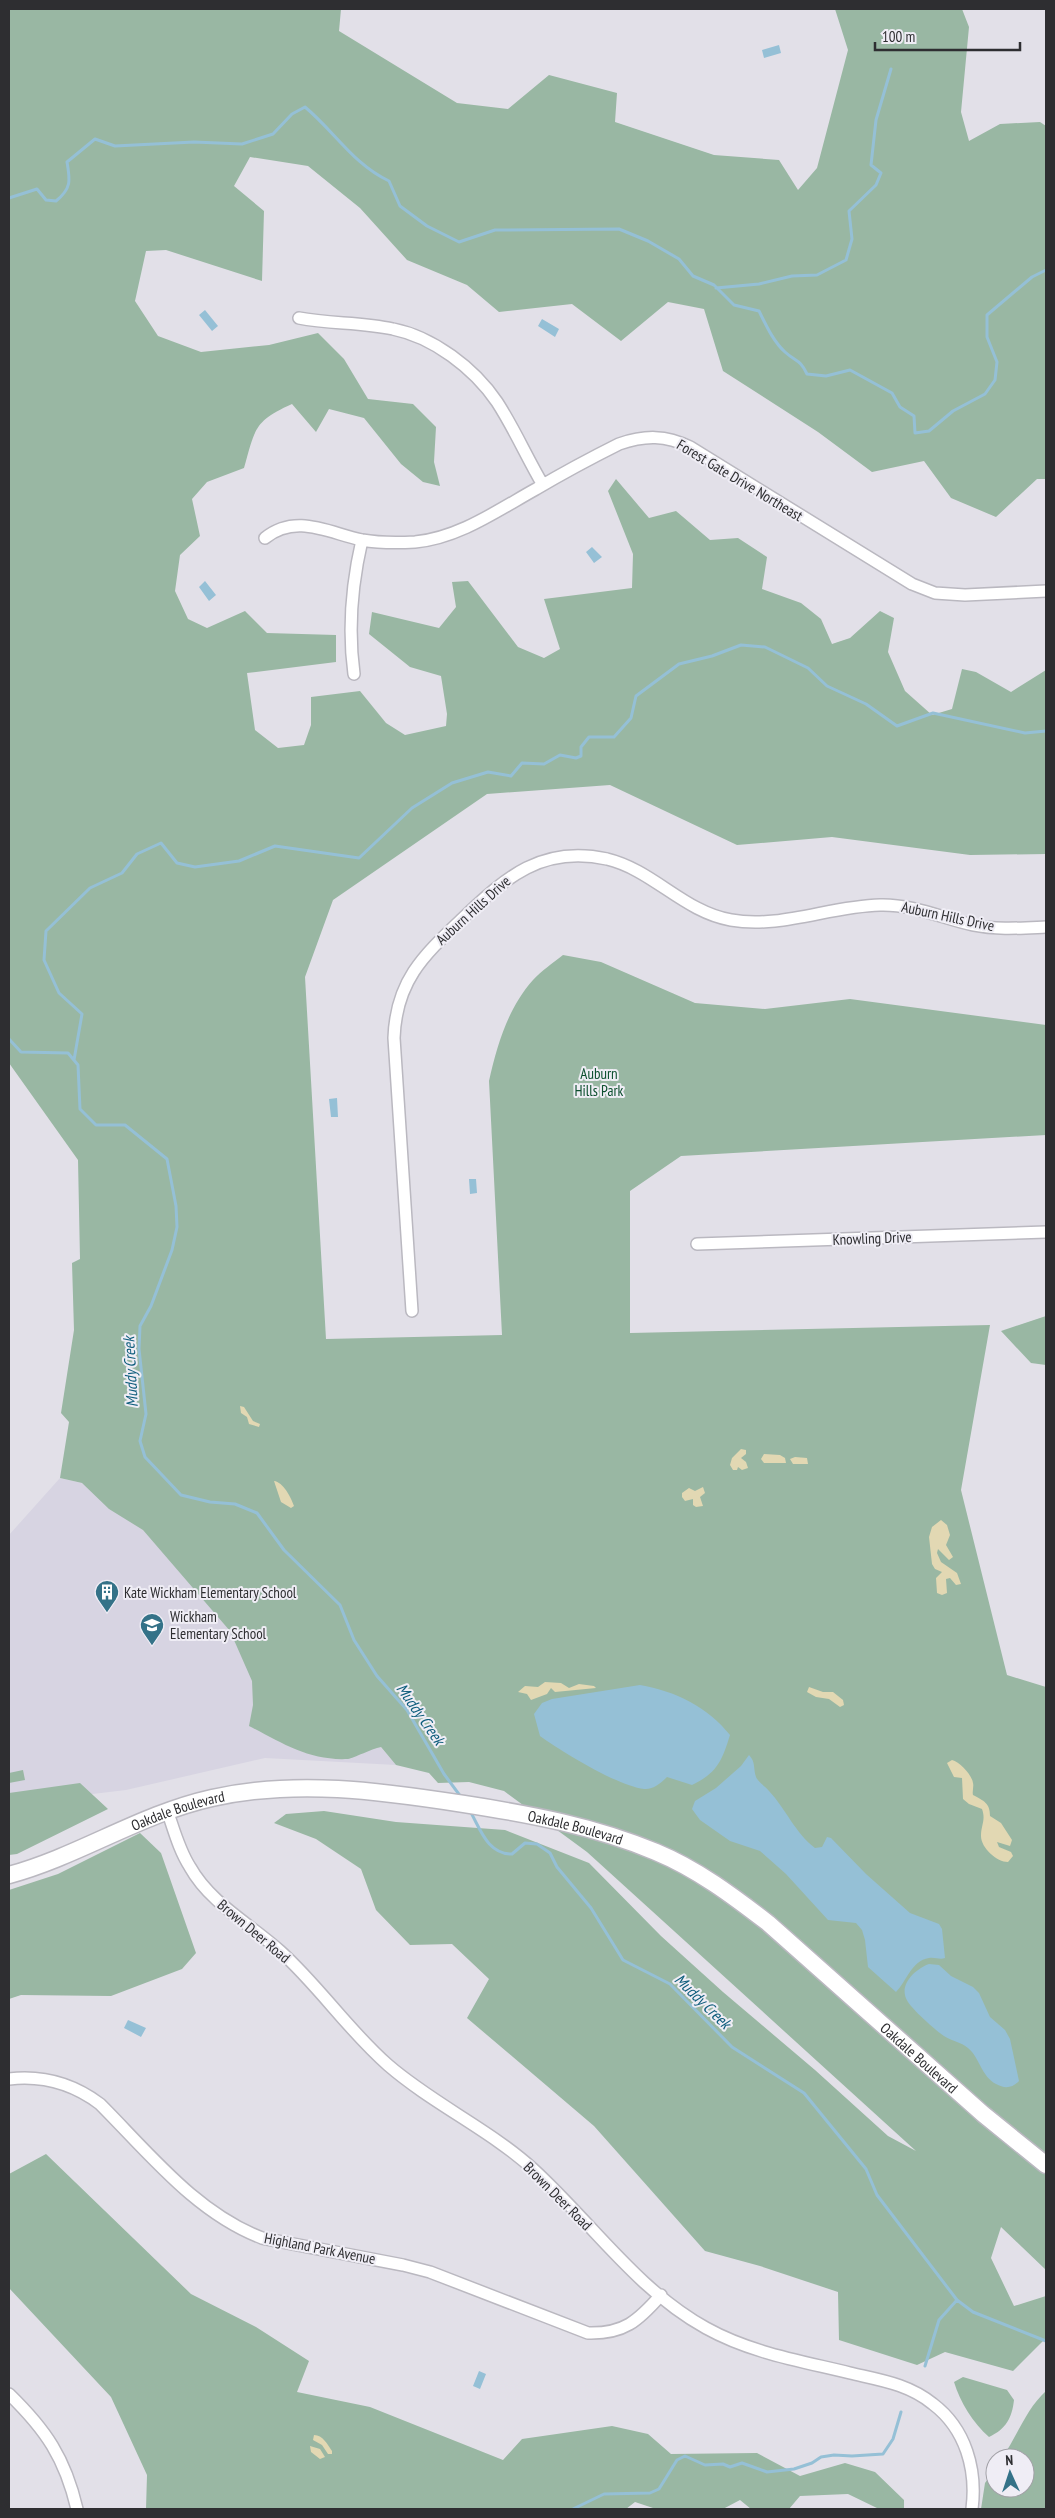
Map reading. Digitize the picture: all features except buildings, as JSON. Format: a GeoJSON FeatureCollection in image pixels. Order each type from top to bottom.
{"type":"FeatureCollection","features":[{"type":"Feature","properties":{"kind":"main road","name":"Oakdale Boulevard"},"geometry":{"type":"LineString","coordinates":[[9,1876],[64,1856],[138,1821],[167,1810],[241,1792],[302,1787],[356,1789],[502,1810],[574,1824],[621,1838],[658,1852],[710,1881],[768,1923],[983,2114],[1046,2165]]}},
{"type":"Feature","properties":{"kind":"street"},"geometry":{"type":"LineString","coordinates":[[299,318],[395,329],[426,341],[452,356],[477,378],[496,402],[543,485]]}},
{"type":"Feature","properties":{"kind":"street","name":"Forest Gate Drive Northeast"},"geometry":{"type":"LineString","coordinates":[[265,538],[276,529],[303,526],[362,540],[416,542],[441,537],[460,531],[619,444],[638,437],[666,438],[690,447],[912,584],[936,593],[955,594],[1046,591]]}},
{"type":"Feature","properties":{"kind":"street"},"geometry":{"type":"LineString","coordinates":[[354,674],[352,625],[357,561],[362,540]]}},
{"type":"Feature","properties":{"kind":"street","name":"Auburn Hills Drive"},"geometry":{"type":"LineString","coordinates":[[412,1310],[395,1047],[396,1014],[405,986],[418,962],[509,876],[540,861],[566,856],[584,856],[608,860],[637,870],[694,908],[731,920],[768,921],[879,905],[912,908],[985,927],[1046,927]]}},
{"type":"Feature","properties":{"kind":"street","name":"Knowling Drive"},"geometry":{"type":"LineString","coordinates":[[698,1244],[1046,1232]]}},
{"type":"Feature","properties":{"kind":"street","name":"Brown Deer Road"},"geometry":{"type":"LineString","coordinates":[[167,1810],[182,1854],[191,1870],[214,1897],[280,1951],[346,2025],[389,2066],[424,2092],[486,2132],[526,2163],[618,2258],[661,2295],[703,2327],[748,2348],[892,2382],[920,2394],[946,2416],[963,2441],[973,2474],[972,2509]]}},
{"type":"Feature","properties":{"kind":"street","name":"Highland Park Avenue"},"geometry":{"type":"LineString","coordinates":[[9,2079],[48,2079],[64,2083],[88,2095],[100,2104],[211,2211],[239,2228],[262,2238],[403,2265],[430,2272],[588,2333],[602,2334],[624,2328],[643,2316],[661,2295]]}},
{"type":"Feature","properties":{"kind":"street"},"geometry":{"type":"LineString","coordinates":[[9,2394],[34,2418],[58,2453],[72,2486],[77,2509]]}},
{"type":"Feature","properties":{"kind":"shaded area","name":"Wickham Elementary School"},"geometry":{"type":"Polygon","coordinates":[[[60,1478],[175,1505],[396,1765],[265,1758],[126,1790],[9,1804],[9,1535],[60,1478]]]}},
{"type":"Feature","properties":{"kind":"green space","name":"Auburn Hills Park"},"geometry":{"type":"Polygon","coordinates":[[[9,9],[341,9],[339,31],[457,103],[508,109],[549,75],[617,93],[615,122],[714,155],[779,160],[798,190],[817,168],[848,50],[835,9],[962,9],[969,27],[961,112],[969,141],[1000,124],[1040,122],[1046,126],[1046,479],[1037,479],[996,517],[951,498],[924,461],[872,472],[818,432],[723,371],[704,309],[668,302],[621,341],[572,304],[499,312],[467,285],[407,260],[360,208],[308,166],[250,157],[234,186],[264,211],[262,281],[166,250],[146,251],[135,301],[158,336],[201,352],[269,345],[318,333],[344,359],[368,399],[413,404],[436,427],[434,462],[440,486],[423,482],[401,464],[364,418],[329,409],[316,432],[292,404],[263,421],[254,435],[244,468],[207,482],[192,499],[200,536],[180,555],[175,591],[188,619],[207,628],[245,611],[267,633],[336,635],[336,662],[247,673],[255,730],[278,748],[304,745],[311,725],[311,697],[360,691],[386,723],[405,735],[446,726],[447,714],[441,676],[410,667],[369,634],[372,612],[439,628],[456,607],[452,582],[468,581],[518,647],[544,658],[560,649],[544,599],[632,588],[633,554],[608,491],[616,479],[649,518],[676,511],[710,540],[738,538],[767,557],[762,589],[801,603],[821,619],[832,644],[850,638],[880,611],[894,618],[888,652],[905,691],[932,715],[952,709],[962,669],[976,672],[1011,692],[1046,670],[1046,854],[970,855],[832,837],[737,845],[610,785],[487,794],[333,900],[305,977],[326,1339],[502,1335],[489,1081],[500,1041],[510,1015],[524,991],[543,970],[563,955],[601,962],[695,1003],[765,1009],[850,999],[1046,1025],[1046,1135],[681,1156],[630,1191],[630,1333],[990,1325],[961,1490],[1007,1675],[1046,1687],[1046,2270],[1001,2227],[991,2258],[1014,2306],[1046,2296],[1046,2338],[1013,2371],[945,2352],[917,2365],[839,2340],[838,2292],[760,2266],[705,2251],[594,2126],[467,2018],[489,1979],[452,1944],[410,1945],[376,1910],[361,1869],[316,1839],[274,1823],[286,1814],[324,1811],[396,1822],[505,1830],[589,1863],[661,1936],[723,1992],[815,2070],[888,2136],[916,2151],[587,1852],[504,1791],[469,1782],[438,1783],[429,1773],[396,1765],[381,1747],[348,1759],[334,1759],[308,1754],[296,1750],[249,1726],[253,1705],[252,1681],[230,1631],[143,1530],[109,1509],[82,1483],[60,1478],[69,1422],[61,1413],[74,1330],[72,1263],[80,1259],[78,1160],[9,1063],[9,9]]]}},
{"type":"Feature","properties":{"kind":"green space"},"geometry":{"type":"Polygon","coordinates":[[[1046,1316],[1046,1365],[1031,1363],[1001,1331],[1046,1316]]]}},
{"type":"Feature","properties":{"kind":"green space"},"geometry":{"type":"Polygon","coordinates":[[[23,1770],[25,1780],[9,1783],[9,1773],[23,1770]]]}},
{"type":"Feature","properties":{"kind":"green space"},"geometry":{"type":"Polygon","coordinates":[[[80,1783],[108,1809],[17,1854],[9,1855],[9,1793],[80,1783]]]}},
{"type":"Feature","properties":{"kind":"green space"},"geometry":{"type":"Polygon","coordinates":[[[140,1833],[161,1853],[196,1953],[182,1969],[111,1996],[21,1995],[9,1999],[9,1890],[58,1874],[140,1833]]]}},
{"type":"Feature","properties":{"kind":"green space"},"geometry":{"type":"Polygon","coordinates":[[[46,2154],[191,2294],[256,2327],[309,2361],[297,2392],[370,2407],[503,2460],[522,2439],[612,2426],[648,2434],[671,2454],[757,2453],[800,2476],[845,2463],[875,2472],[904,2500],[904,2509],[879,2509],[848,2494],[800,2496],[789,2509],[751,2509],[740,2500],[723,2509],[656,2509],[635,2502],[626,2509],[146,2509],[147,2475],[111,2397],[9,2288],[9,2174],[46,2154]]]}},
{"type":"Feature","properties":{"kind":"green space"},"geometry":{"type":"Polygon","coordinates":[[[963,2377],[1007,2390],[1014,2400],[1010,2418],[1004,2427],[989,2437],[972,2419],[960,2397],[954,2382],[963,2377]]]}},
{"type":"Feature","properties":{"kind":"green space"},"geometry":{"type":"Polygon","coordinates":[[[1046,2391],[1046,2509],[981,2509],[985,2483],[985,2498],[1035,2498],[1035,2448],[1009,2448],[1039,2398],[1046,2391]]]}},
{"type":"Feature","properties":{"kind":"sand"},"geometry":{"type":"Polygon","coordinates":[[[240,1406],[244,1407],[253,1421],[260,1424],[259,1427],[249,1424],[247,1417],[241,1413],[240,1406]]]}},
{"type":"Feature","properties":{"kind":"sand"},"geometry":{"type":"Polygon","coordinates":[[[741,1449],[746,1450],[746,1454],[741,1458],[746,1462],[748,1468],[742,1470],[738,1467],[737,1470],[733,1470],[730,1465],[732,1458],[741,1449]]]}},
{"type":"Feature","properties":{"kind":"sand"},"geometry":{"type":"Polygon","coordinates":[[[764,1454],[780,1455],[785,1458],[786,1463],[764,1463],[761,1459],[764,1454]]]}},
{"type":"Feature","properties":{"kind":"sand"},"geometry":{"type":"Polygon","coordinates":[[[795,1457],[807,1458],[808,1464],[793,1464],[790,1459],[795,1457]]]}},
{"type":"Feature","properties":{"kind":"sand"},"geometry":{"type":"Polygon","coordinates":[[[274,1481],[281,1484],[289,1494],[294,1506],[291,1508],[281,1502],[274,1481]]]}},
{"type":"Feature","properties":{"kind":"sand"},"geometry":{"type":"Polygon","coordinates":[[[703,1487],[705,1493],[700,1497],[703,1506],[696,1507],[693,1505],[693,1499],[685,1501],[682,1497],[682,1493],[689,1488],[695,1491],[703,1487]]]}},
{"type":"Feature","properties":{"kind":"sand"},"geometry":{"type":"Polygon","coordinates":[[[941,1520],[947,1525],[950,1535],[946,1545],[953,1557],[949,1560],[938,1549],[937,1553],[941,1562],[957,1573],[961,1584],[956,1585],[950,1578],[946,1579],[947,1593],[942,1595],[937,1593],[936,1578],[942,1572],[935,1569],[932,1564],[929,1537],[932,1527],[941,1520]]]}},
{"type":"Feature","properties":{"kind":"sand"},"geometry":{"type":"Polygon","coordinates":[[[545,1682],[561,1683],[569,1688],[579,1684],[596,1688],[555,1692],[551,1688],[547,1694],[531,1700],[527,1694],[518,1692],[525,1686],[538,1687],[545,1682]]]}},
{"type":"Feature","properties":{"kind":"sand"},"geometry":{"type":"Polygon","coordinates":[[[809,1687],[823,1692],[833,1692],[843,1700],[844,1705],[840,1707],[829,1699],[816,1697],[807,1692],[809,1687]]]}},
{"type":"Feature","properties":{"kind":"sand"},"geometry":{"type":"Polygon","coordinates":[[[952,1760],[959,1763],[968,1773],[973,1783],[973,1795],[986,1803],[990,1816],[1001,1823],[1012,1840],[1010,1846],[997,1842],[999,1847],[1011,1852],[1013,1856],[1008,1862],[999,1860],[990,1854],[984,1845],[981,1836],[982,1809],[969,1804],[963,1799],[962,1778],[954,1777],[947,1763],[952,1760]]]}},
{"type":"Feature","properties":{"kind":"sand"},"geometry":{"type":"Polygon","coordinates":[[[314,2435],[324,2440],[332,2454],[328,2454],[322,2445],[313,2440],[314,2435]]]}},
{"type":"Feature","properties":{"kind":"sand"},"geometry":{"type":"Polygon","coordinates":[[[310,2446],[320,2449],[325,2457],[320,2459],[311,2452],[310,2446]]]}},
{"type":"Feature","properties":{"kind":"water"},"geometry":{"type":"Polygon","coordinates":[[[779,45],[781,53],[764,58],[762,50],[779,45]]]}},
{"type":"Feature","properties":{"kind":"water"},"geometry":{"type":"Polygon","coordinates":[[[205,310],[218,326],[212,331],[199,315],[205,310]]]}},
{"type":"Feature","properties":{"kind":"water"},"geometry":{"type":"Polygon","coordinates":[[[542,319],[559,329],[555,337],[538,326],[542,319]]]}},
{"type":"Feature","properties":{"kind":"water"},"geometry":{"type":"Polygon","coordinates":[[[592,547],[602,557],[594,563],[586,552],[592,547]]]}},
{"type":"Feature","properties":{"kind":"water"},"geometry":{"type":"Polygon","coordinates":[[[205,581],[216,595],[209,601],[199,587],[205,581]]]}},
{"type":"Feature","properties":{"kind":"water"},"geometry":{"type":"Polygon","coordinates":[[[337,1098],[338,1117],[331,1117],[329,1099],[337,1098]]]}},
{"type":"Feature","properties":{"kind":"water"},"geometry":{"type":"Polygon","coordinates":[[[469,1179],[476,1179],[477,1193],[470,1194],[469,1179]]]}},
{"type":"Feature","properties":{"kind":"water"},"geometry":{"type":"Polygon","coordinates":[[[640,1685],[666,1691],[701,1708],[712,1716],[730,1735],[721,1759],[707,1776],[692,1785],[667,1777],[651,1788],[633,1787],[590,1767],[540,1736],[534,1714],[542,1703],[552,1699],[640,1685]]]}},
{"type":"Feature","properties":{"kind":"water"},"geometry":{"type":"Polygon","coordinates":[[[749,1755],[753,1760],[757,1779],[775,1798],[808,1842],[815,1848],[822,1847],[827,1837],[831,1838],[866,1874],[910,1913],[939,1924],[942,1929],[945,1958],[929,1958],[918,1963],[896,1992],[868,1967],[865,1940],[862,1930],[856,1923],[828,1920],[786,1874],[760,1851],[730,1841],[700,1820],[692,1809],[695,1801],[716,1788],[741,1766],[749,1755]]]}},
{"type":"Feature","properties":{"kind":"water"},"geometry":{"type":"Polygon","coordinates":[[[929,1964],[939,1965],[951,1976],[973,1987],[979,1993],[990,2017],[1005,2030],[1010,2039],[1019,2081],[1005,2087],[991,2081],[968,2048],[940,2033],[919,2015],[908,2002],[905,1996],[906,1984],[913,1974],[929,1964]]]}},
{"type":"Feature","properties":{"kind":"water"},"geometry":{"type":"Polygon","coordinates":[[[128,2020],[146,2028],[141,2037],[124,2028],[128,2020]]]}},
{"type":"Feature","properties":{"kind":"water"},"geometry":{"type":"Polygon","coordinates":[[[479,2371],[486,2374],[480,2389],[473,2386],[479,2371]]]}},
{"type":"Feature","properties":{"kind":"waterway"},"geometry":{"type":"LineString","coordinates":[[716,288],[759,284],[792,276],[817,275],[846,260],[852,239],[849,211],[876,185],[881,173],[871,165],[876,120],[891,69]]}},
{"type":"Feature","properties":{"kind":"waterway"},"geometry":{"type":"LineString","coordinates":[[9,198],[37,189],[46,200],[56,201],[65,192],[69,183],[67,162],[95,139],[115,146],[194,142],[242,144],[273,134],[292,114],[305,107],[365,166],[389,181],[400,206],[427,226],[459,242],[495,230],[619,229],[648,241],[679,259],[693,276],[714,285],[734,305],[759,311],[777,343],[785,352],[800,363],[807,374],[826,376],[850,370],[892,393],[900,407],[914,416],[915,433],[929,431],[953,411],[985,394],[995,380],[997,362],[987,337],[987,315],[1032,277],[1046,270]]}},
{"type":"Feature","properties":{"kind":"waterway"},"geometry":{"type":"LineString","coordinates":[[74,1060],[82,1014],[59,993],[44,960],[46,931],[90,888],[122,873],[137,854],[161,843],[177,863],[195,867],[239,861],[275,846],[359,858],[412,808],[452,783],[488,772],[511,776],[522,763],[544,764],[560,755],[576,758],[581,756],[581,747],[589,737],[614,737],[631,718],[636,696],[679,664],[712,656],[741,645],[765,647],[808,668],[827,686],[866,704],[897,726],[933,713],[1025,733],[1046,731]]}},
{"type":"Feature","properties":{"kind":"waterway","name":"Muddy Creek"},"geometry":{"type":"LineString","coordinates":[[9,1039],[21,1052],[68,1053],[78,1065],[80,1109],[96,1125],[125,1125],[167,1159],[176,1206],[177,1227],[172,1250],[151,1306],[140,1326],[139,1349],[146,1414],[140,1441],[145,1457],[181,1495],[210,1502],[235,1504],[257,1513],[284,1550],[340,1605],[354,1640],[377,1676],[407,1710],[444,1774],[461,1797]]}},
{"type":"Feature","properties":{"kind":"waterway","name":"Muddy Creek"},"geometry":{"type":"LineString","coordinates":[[470,1811],[485,1839],[496,1850],[512,1854],[525,1843],[537,1844],[550,1853],[557,1867],[591,1908],[623,1960],[670,1984],[732,2047],[804,2093],[866,2169],[877,2195],[957,2300],[973,2312],[1046,2341]]}},
{"type":"Feature","properties":{"kind":"waterway"},"geometry":{"type":"LineString","coordinates":[[925,2366],[939,2320],[957,2300]]}},
{"type":"Feature","properties":{"kind":"waterway"},"geometry":{"type":"LineString","coordinates":[[573,2509],[604,2494],[650,2493],[659,2489],[677,2460],[685,2456],[705,2465],[723,2464],[730,2467],[742,2463],[767,2472],[794,2469],[812,2463],[821,2457],[883,2454],[893,2439],[901,2412]]}},
{"type":"Feature","properties":{"kind":"place","name":"Kate Wickham Elementary School"},"geometry":{"type":"Point","coordinates":[107,1613]}},
{"type":"Feature","properties":{"kind":"place","name":"Wickham Elementary School"},"geometry":{"type":"Point","coordinates":[152,1646]}}]}
